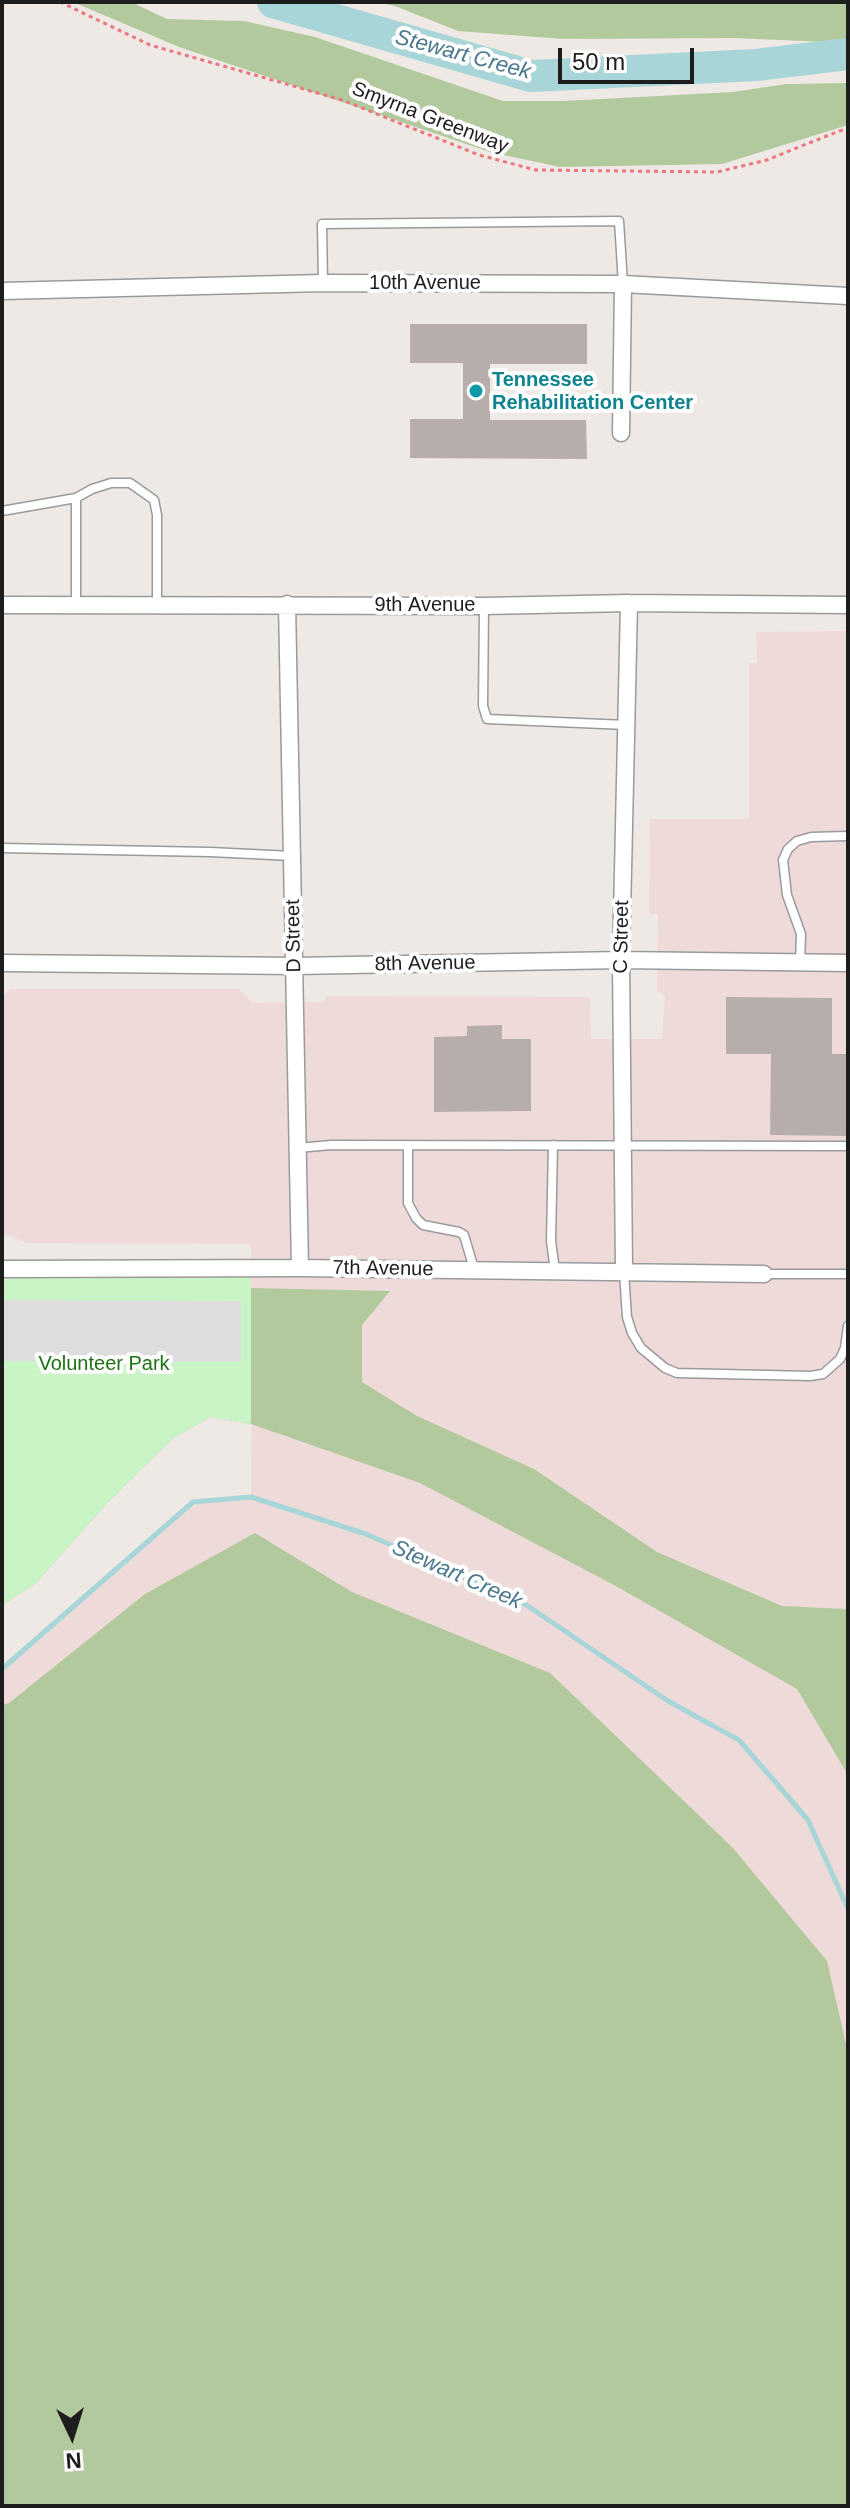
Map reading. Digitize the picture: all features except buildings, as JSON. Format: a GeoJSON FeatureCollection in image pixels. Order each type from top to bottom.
{"type":"FeatureCollection","features":[{"type":"Feature","properties":{"kind":"street","name":"10th Avenue"},"geometry":{"type":"LineString","coordinates":[[2,291],[323,283],[623,284],[848,296]]}},
{"type":"Feature","properties":{"kind":"street"},"geometry":{"type":"LineString","coordinates":[[621,433],[623,284]]}},
{"type":"Feature","properties":{"kind":"street","name":"C Street"},"geometry":{"type":"LineString","coordinates":[[624,1272],[621,960],[629,603]]}},
{"type":"Feature","properties":{"kind":"street","name":"D Street"},"geometry":{"type":"LineString","coordinates":[[287,604],[300,1268]]}},
{"type":"Feature","properties":{"kind":"street","name":"9th Avenue"},"geometry":{"type":"LineString","coordinates":[[2,605],[848,605]]}},
{"type":"Feature","properties":{"kind":"street","name":"8th Avenue"},"geometry":{"type":"LineString","coordinates":[[2,963],[295,966],[621,960],[848,963]]}},
{"type":"Feature","properties":{"kind":"street","name":"7th Avenue"},"geometry":{"type":"LineString","coordinates":[[2,1269],[300,1268],[764,1274]]}},
{"type":"Feature","properties":{"kind":"lane"},"geometry":{"type":"LineString","coordinates":[[323,283],[322,224],[619,221],[623,284]]}},
{"type":"Feature","properties":{"kind":"lane"},"geometry":{"type":"LineString","coordinates":[[2,511],[76,498],[111,483],[130,483],[154,500],[157,515],[157,605]]}},
{"type":"Feature","properties":{"kind":"lane"},"geometry":{"type":"LineString","coordinates":[[76,498],[76,605]]}},
{"type":"Feature","properties":{"kind":"lane"},"geometry":{"type":"LineString","coordinates":[[484,606],[483,706],[487,719],[626,725]]}},
{"type":"Feature","properties":{"kind":"lane"},"geometry":{"type":"LineString","coordinates":[[800,962],[801,934],[787,895],[783,860],[788,849],[797,841],[811,837],[848,836]]}},
{"type":"Feature","properties":{"kind":"lane"},"geometry":{"type":"LineString","coordinates":[[2,848],[292,856]]}},
{"type":"Feature","properties":{"kind":"lane"},"geometry":{"type":"LineString","coordinates":[[298,1148],[331,1145],[848,1146]]}},
{"type":"Feature","properties":{"kind":"lane"},"geometry":{"type":"LineString","coordinates":[[408,1145],[408,1203],[416,1218],[423,1225],[464,1235],[475,1270]]}},
{"type":"Feature","properties":{"kind":"lane"},"geometry":{"type":"LineString","coordinates":[[553,1145],[551,1253],[555,1271]]}},
{"type":"Feature","properties":{"kind":"lane"},"geometry":{"type":"LineString","coordinates":[[624,1272],[627,1317],[632,1333],[641,1348],[654,1360],[677,1373],[823,1374],[840,1359],[848,1326]]}},
{"type":"Feature","properties":{"kind":"lane"},"geometry":{"type":"LineString","coordinates":[[764,1274],[848,1274]]}},
{"type":"Feature","properties":{"kind":"path","name":"Smyrna Greenway"},"geometry":{"type":"LineString","coordinates":[[60,2],[150,45],[342,100],[479,155],[536,170],[717,172],[767,160],[848,129]]}},
{"type":"Feature","properties":{"kind":"shaded area"},"geometry":{"type":"Polygon","coordinates":[[[848,631],[848,2506],[2,2506],[2,1669],[193,1502],[251,1497],[252,1394],[251,1244],[27,1243],[2,1233],[2,998],[10,989],[239,989],[253,1003],[324,1002],[325,996],[590,997],[591,1039],[662,1039],[665,996],[657,991],[658,914],[649,914],[650,819],[749,819],[749,663],[757,663],[756,632],[848,631]]]}},
{"type":"Feature","properties":{"kind":"shaded area"},"geometry":{"type":"Polygon","coordinates":[[[2,1300],[241,1301],[241,1362],[2,1361],[2,1300]]]}},
{"type":"Feature","properties":{"kind":"green space"},"geometry":{"type":"Polygon","coordinates":[[[73,2],[131,2],[167,19],[244,21],[315,37],[503,101],[564,101],[733,92],[787,84],[848,83],[848,125],[722,164],[560,167],[490,152],[179,47],[73,2]]]}},
{"type":"Feature","properties":{"kind":"green space"},"geometry":{"type":"Polygon","coordinates":[[[376,2],[848,2],[848,43],[733,38],[563,39],[458,31],[395,6],[376,2]]]}},
{"type":"Feature","properties":{"kind":"green space","name":"Volunteer Park"},"geometry":{"type":"Polygon","coordinates":[[[251,1263],[251,1424],[210,1417],[172,1439],[108,1502],[36,1583],[2,1605],[2,1264],[251,1263]]]}},
{"type":"Feature","properties":{"kind":"green space"},"geometry":{"type":"Polygon","coordinates":[[[251,1288],[390,1291],[362,1325],[362,1382],[417,1416],[534,1469],[657,1552],[782,1606],[848,1609],[848,1775],[797,1689],[614,1585],[420,1483],[251,1424],[210,1417],[172,1439],[108,1502],[36,1583],[2,1605],[2,1402],[251,1394],[251,1288]]]}},
{"type":"Feature","properties":{"kind":"green space"},"geometry":{"type":"Polygon","coordinates":[[[255,1533],[352,1592],[550,1673],[732,1847],[827,1961],[848,2053],[848,2506],[2,2506],[2,1705],[9,1703],[145,1594],[255,1533]]]}},
{"type":"Feature","properties":{"kind":"waterway","name":"Stewart Creek"},"geometry":{"type":"LineString","coordinates":[[273,2],[531,76],[756,65],[848,54]]}},
{"type":"Feature","properties":{"kind":"waterway","name":"Stewart Creek"},"geometry":{"type":"LineString","coordinates":[[2,1669],[193,1502],[251,1497],[366,1534],[525,1604],[668,1701],[739,1740],[808,1820],[848,1909]]}},
{"type":"Feature","properties":{"kind":"place","name":"Tennessee Rehabilitation Center"},"geometry":{"type":"Point","coordinates":[476,391]}}]}
